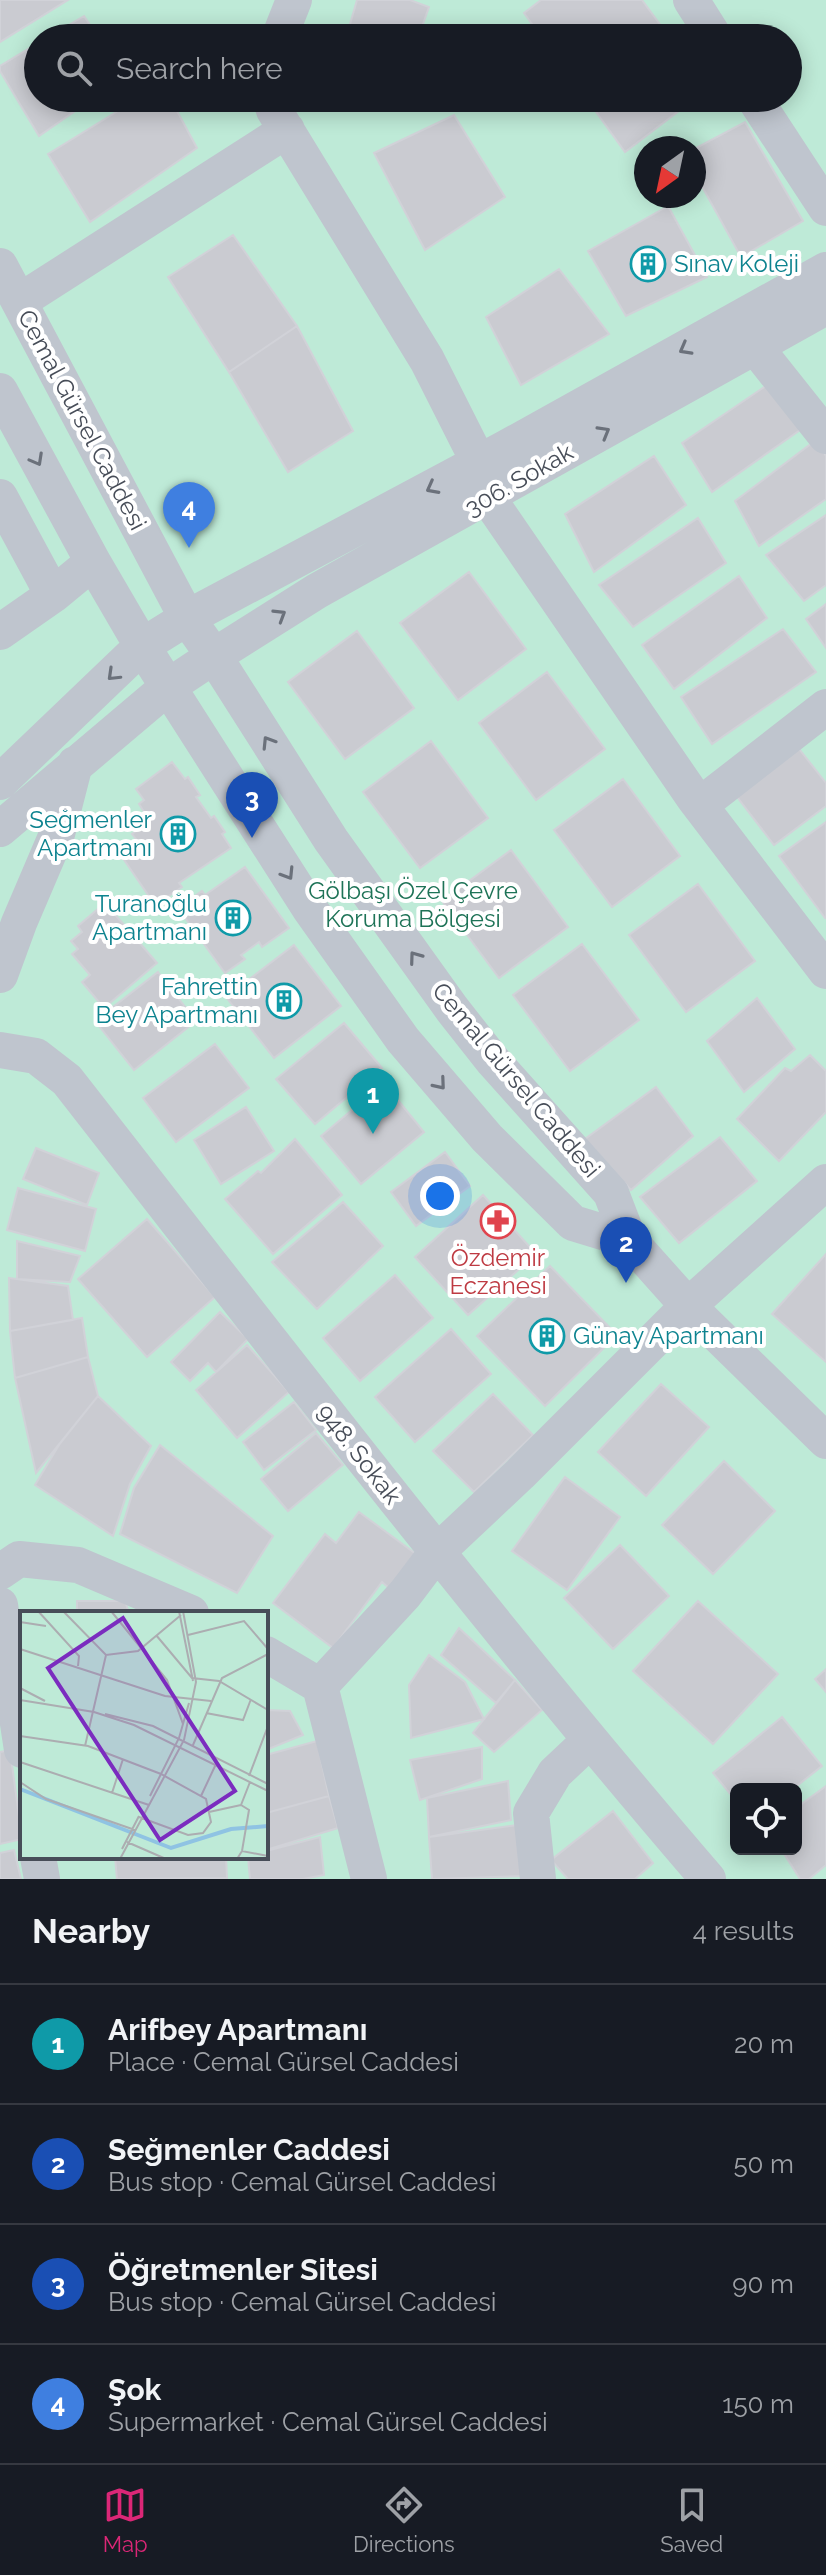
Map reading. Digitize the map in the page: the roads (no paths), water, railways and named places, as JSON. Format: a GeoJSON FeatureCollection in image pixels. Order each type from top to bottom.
{"type":"FeatureCollection","features":[{"type":"Feature","properties":{"kind":"street"},"geometry":{"type":"LineString","coordinates":[[285,24],[294,0]]}},
{"type":"Feature","properties":{"kind":"street"},"geometry":{"type":"LineString","coordinates":[[691,0],[706,24]]}},
{"type":"Feature","properties":{"kind":"street"},"geometry":{"type":"LineString","coordinates":[[277,112],[427,360],[479,463],[488,498],[700,805],[826,971]]}},
{"type":"Feature","properties":{"kind":"street"},"geometry":{"type":"LineString","coordinates":[[763,112],[826,208]]}},
{"type":"Feature","properties":{"kind":"street"},"geometry":{"type":"LineString","coordinates":[[20,301],[287,130]]}},
{"type":"Feature","properties":{"kind":"street","name":"Cemal Gürsel Caddesi"},"geometry":{"type":"LineString","coordinates":[[0,266],[187,618],[331,840],[493,1061],[611,1193],[629,1240],[688,1306],[826,1441]]}},
{"type":"Feature","properties":{"kind":"street"},"geometry":{"type":"LineString","coordinates":[[0,782],[142,646],[187,618],[479,463],[744,334],[826,270]]}},
{"type":"Feature","properties":{"kind":"street","name":"306. Sokak"},"geometry":{"type":"LineString","coordinates":[[0,829],[169,686],[214,656],[317,591],[488,498],[744,334],[826,307]]}},
{"type":"Feature","properties":{"kind":"street"},"geometry":{"type":"LineString","coordinates":[[744,334],[826,436]]}},
{"type":"Feature","properties":{"kind":"street","name":"Cemal Gürsel Caddesi"},"geometry":{"type":"LineString","coordinates":[[0,391],[142,646],[310,909],[403,1040],[487,1138],[573,1223],[629,1240]]}},
{"type":"Feature","properties":{"kind":"street"},"geometry":{"type":"LineString","coordinates":[[0,497],[53,595]]}},
{"type":"Feature","properties":{"kind":"street"},"geometry":{"type":"LineString","coordinates":[[0,632],[93,562]]}},
{"type":"Feature","properties":{"kind":"street"},"geometry":{"type":"LineString","coordinates":[[700,805],[826,707]]}},
{"type":"Feature","properties":{"kind":"street"},"geometry":{"type":"LineString","coordinates":[[0,975],[57,834],[75,764]]}},
{"type":"Feature","properties":{"kind":"street","name":"948. Sokak"},"geometry":{"type":"LineString","coordinates":[[0,1050],[36,1056],[67,1080],[436,1553],[589,1741],[708,1879]]}},
{"type":"Feature","properties":{"kind":"street"},"geometry":{"type":"LineString","coordinates":[[320,1686],[405,1594],[436,1553],[688,1306],[826,1182]]}},
{"type":"Feature","properties":{"kind":"street"},"geometry":{"type":"LineString","coordinates":[[0,1572],[19,1559],[78,1565],[186,1611]]}},
{"type":"Feature","properties":{"kind":"street"},"geometry":{"type":"LineString","coordinates":[[0,1605],[20,1737]]}},
{"type":"Feature","properties":{"kind":"street"},"geometry":{"type":"LineString","coordinates":[[268,1655],[320,1686],[369,1879]]}},
{"type":"Feature","properties":{"kind":"street"},"geometry":{"type":"LineString","coordinates":[[538,1879],[531,1813],[555,1773],[589,1741]]}},
{"type":"Feature","properties":{"kind":"street"},"geometry":{"type":"LineString","coordinates":[[38,1859],[42,1879]]}},
{"type":"Feature","properties":{"kind":"place","name":"Sınav Koleji"},"geometry":{"type":"Point","coordinates":[648,264]}},
{"type":"Feature","properties":{"kind":"place","name":"Şok"},"geometry":{"type":"Point","coordinates":[189,548]}},
{"type":"Feature","properties":{"kind":"place","name":"Seğmenler Apartmanı"},"geometry":{"type":"Point","coordinates":[178,834]}},
{"type":"Feature","properties":{"kind":"place","name":"Öğretmenler Sitesi"},"geometry":{"type":"Point","coordinates":[252,838]}},
{"type":"Feature","properties":{"kind":"place","name":"Turanoğlu Apartmanı"},"geometry":{"type":"Point","coordinates":[233,918]}},
{"type":"Feature","properties":{"kind":"place","name":"Fahrettin Bey Apartmanı"},"geometry":{"type":"Point","coordinates":[284,1001]}},
{"type":"Feature","properties":{"kind":"place","name":"Arifbey Apartmanı"},"geometry":{"type":"Point","coordinates":[373,1134]}},
{"type":"Feature","properties":{"kind":"place","name":"Özdemir Eczanesi"},"geometry":{"type":"Point","coordinates":[498,1221]}},
{"type":"Feature","properties":{"kind":"place","name":"Seğmenler Caddesi"},"geometry":{"type":"Point","coordinates":[626,1283]}},
{"type":"Feature","properties":{"kind":"place","name":"Günay Apartmanı"},"geometry":{"type":"Point","coordinates":[547,1336]}},
{"type":"Feature","properties":{"kind":"park label","name":"Gölbaşı Özel Çevre Koruma Bölgesi"},"geometry":{"type":"Point","coordinates":[413,905]}}]}
